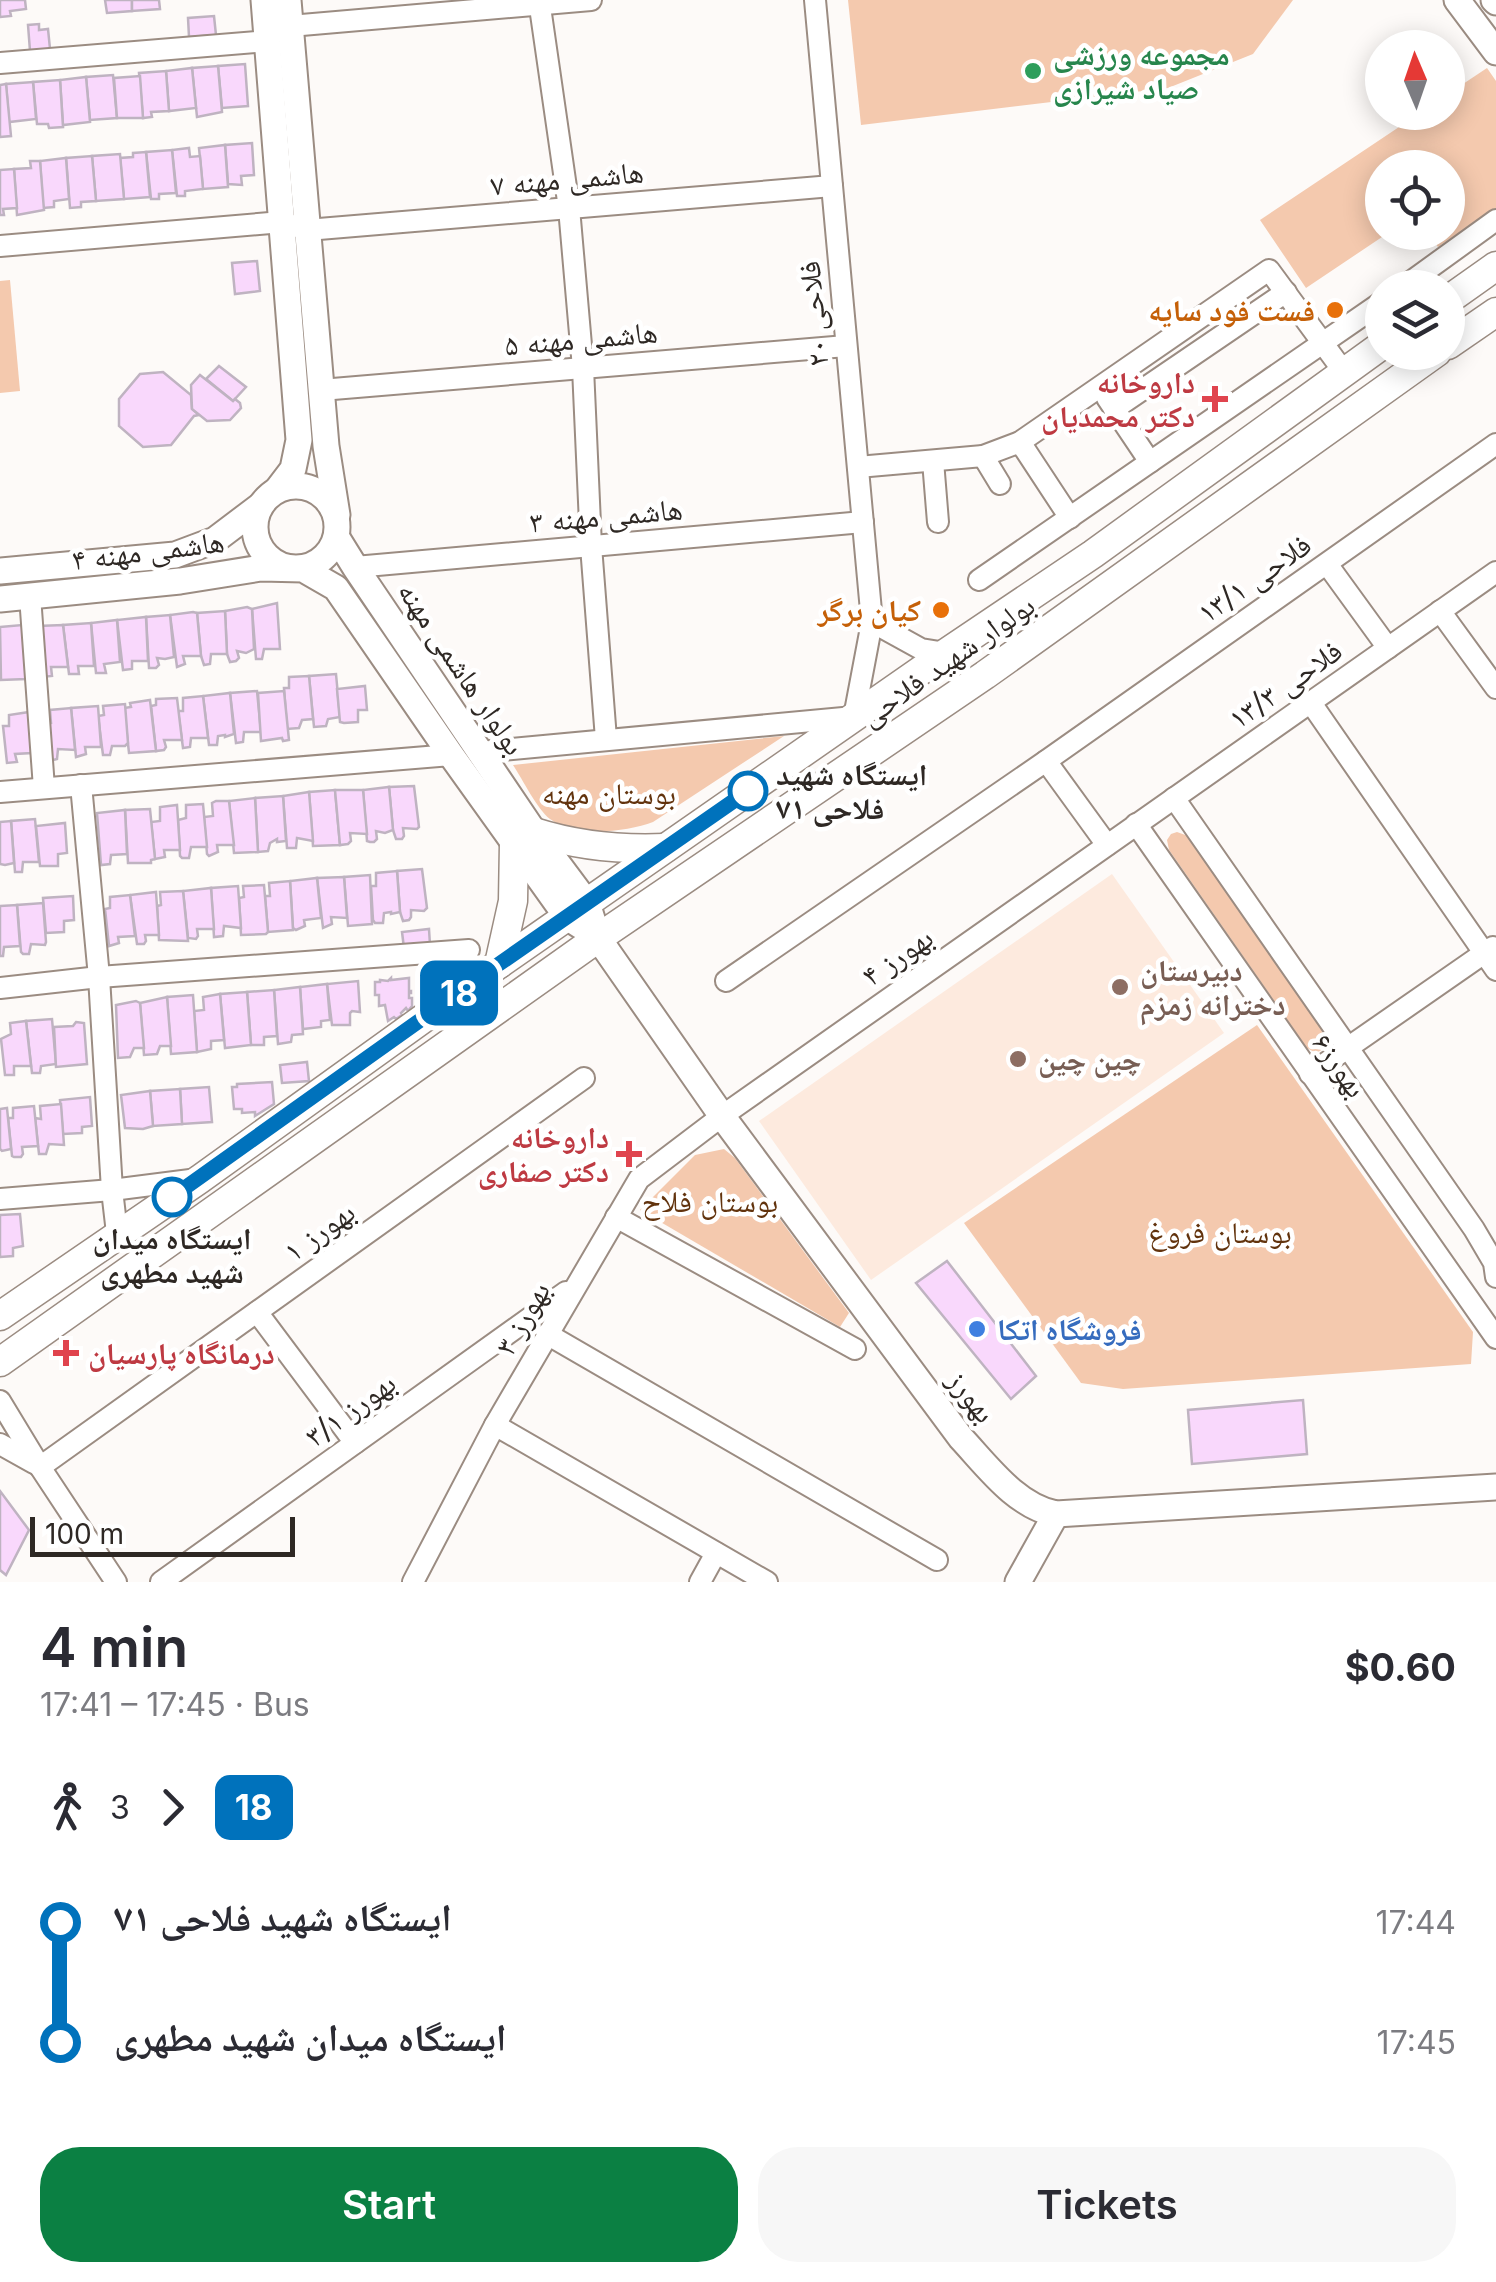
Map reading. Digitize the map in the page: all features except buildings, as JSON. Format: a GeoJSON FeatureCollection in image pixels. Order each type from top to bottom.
{"type":"FeatureCollection","features":[{"type":"Feature","properties":{"kind":"main road"},"geometry":{"type":"LineString","coordinates":[[1465,288],[1496,266]]}},
{"type":"Feature","properties":{"kind":"main road"},"geometry":{"type":"LineString","coordinates":[[1465,334],[1496,312]]}},
{"type":"Feature","properties":{"kind":"main road","name":"بولوار شهید فلاحی"},"geometry":{"type":"LineString","coordinates":[[0,1316],[499,964],[1093,554],[1365,357]]}},
{"type":"Feature","properties":{"kind":"main road","name":"بولوار شهید فلاحی"},"geometry":{"type":"LineString","coordinates":[[0,1362],[598,938],[984,674],[1413,370]]}},
{"type":"Feature","properties":{"kind":"main road"},"geometry":{"type":"LineString","coordinates":[[499,964],[524,838],[626,850],[666,848]]}},
{"type":"Feature","properties":{"kind":"street"},"geometry":{"type":"LineString","coordinates":[[264,0],[299,440],[293,469],[268,498],[254,528],[261,550],[280,566],[303,568],[324,558],[337,526],[323,495],[301,485],[268,498]]}},
{"type":"Feature","properties":{"kind":"street","name":"بولوار هاشمی مهنه"},"geometry":{"type":"LineString","coordinates":[[288,0],[326,446],[337,526],[355,568],[480,752],[524,838]]}},
{"type":"Feature","properties":{"kind":"street"},"geometry":{"type":"LineString","coordinates":[[290,26],[590,0]]}},
{"type":"Feature","properties":{"kind":"street","name":"فلاحی ۲۰"},"geometry":{"type":"LineString","coordinates":[[815,0],[872,622],[854,718]]}},
{"type":"Feature","properties":{"kind":"street"},"geometry":{"type":"LineString","coordinates":[[1456,0],[1496,52]]}},
{"type":"Feature","properties":{"kind":"street"},"geometry":{"type":"LineString","coordinates":[[539,2],[569,208],[606,740]]}},
{"type":"Feature","properties":{"kind":"street"},"geometry":{"type":"LineString","coordinates":[[0,64],[268,41]]}},
{"type":"Feature","properties":{"kind":"street","name":"هاشمی مهنه ۷"},"geometry":{"type":"LineString","coordinates":[[307,230],[832,186]]}},
{"type":"Feature","properties":{"kind":"street"},"geometry":{"type":"LineString","coordinates":[[1427,270],[1496,220]]}},
{"type":"Feature","properties":{"kind":"street"},"geometry":{"type":"LineString","coordinates":[[0,246],[282,222],[307,230]]}},
{"type":"Feature","properties":{"kind":"street"},"geometry":{"type":"LineString","coordinates":[[858,467],[983,456],[1020,442],[1269,270],[1344,372]]}},
{"type":"Feature","properties":{"kind":"street"},"geometry":{"type":"LineString","coordinates":[[1114,409],[1286,292]]}},
{"type":"Feature","properties":{"kind":"street"},"geometry":{"type":"LineString","coordinates":[[979,580],[1365,314]]}},
{"type":"Feature","properties":{"kind":"street","name":"هاشمی مهنه ۵"},"geometry":{"type":"LineString","coordinates":[[321,390],[846,346]]}},
{"type":"Feature","properties":{"kind":"street"},"geometry":{"type":"LineString","coordinates":[[1100,388],[1150,462]]}},
{"type":"Feature","properties":{"kind":"street"},"geometry":{"type":"LineString","coordinates":[[1020,442],[1070,518]]}},
{"type":"Feature","properties":{"kind":"street","name":"فلاحی ۱۳/۱"},"geometry":{"type":"LineString","coordinates":[[726,981],[1496,444]]}},
{"type":"Feature","properties":{"kind":"street"},"geometry":{"type":"LineString","coordinates":[[983,456],[1000,484]]}},
{"type":"Feature","properties":{"kind":"street"},"geometry":{"type":"LineString","coordinates":[[932,460],[938,522]]}},
{"type":"Feature","properties":{"kind":"street","name":"هاشمی مهنه ۴"},"geometry":{"type":"LineString","coordinates":[[0,571],[175,555],[215,540],[268,498]]}},
{"type":"Feature","properties":{"kind":"street","name":"هاشمی مهنه ۳"},"geometry":{"type":"LineString","coordinates":[[355,568],[863,522]]}},
{"type":"Feature","properties":{"kind":"street"},"geometry":{"type":"LineString","coordinates":[[1327,564],[1388,648]]}},
{"type":"Feature","properties":{"kind":"street","name":"هاشمی مهنه ۴"},"geometry":{"type":"LineString","coordinates":[[0,599],[180,582],[261,568],[303,568]]}},
{"type":"Feature","properties":{"kind":"street","name":"بولوار هاشمی مهنه"},"geometry":{"type":"LineString","coordinates":[[303,568],[336,588],[451,755],[524,838],[598,938]]}},
{"type":"Feature","properties":{"kind":"street","name":"فلاحی ۱۳/۳"},"geometry":{"type":"LineString","coordinates":[[1107,845],[1496,572]]}},
{"type":"Feature","properties":{"kind":"street"},"geometry":{"type":"LineString","coordinates":[[30,596],[44,788]]}},
{"type":"Feature","properties":{"kind":"street"},"geometry":{"type":"LineString","coordinates":[[1440,611],[1496,688]]}},
{"type":"Feature","properties":{"kind":"street"},"geometry":{"type":"LineString","coordinates":[[872,622],[921,649],[946,653]]}},
{"type":"Feature","properties":{"kind":"street"},"geometry":{"type":"LineString","coordinates":[[1310,1074],[1492,956],[1312,703]]}},
{"type":"Feature","properties":{"kind":"street"},"geometry":{"type":"LineString","coordinates":[[480,752],[854,718]]}},
{"type":"Feature","properties":{"kind":"street"},"geometry":{"type":"LineString","coordinates":[[0,792],[451,755]]}},
{"type":"Feature","properties":{"kind":"street"},"geometry":{"type":"LineString","coordinates":[[1046,761],[1107,845]]}},
{"type":"Feature","properties":{"kind":"street"},"geometry":{"type":"LineString","coordinates":[[81,785],[118,1233]]}},
{"type":"Feature","properties":{"kind":"street","name":"بهورز۶"},"geometry":{"type":"LineString","coordinates":[[1174,798],[1474,1229],[1494,1263],[1496,1278]]}},
{"type":"Feature","properties":{"kind":"street","name":"بهورز۶"},"geometry":{"type":"LineString","coordinates":[[1136,824],[1496,1338]]}},
{"type":"Feature","properties":{"kind":"street","name":"بهورز ۴"},"geometry":{"type":"LineString","coordinates":[[722,1116],[1107,845]]}},
{"type":"Feature","properties":{"kind":"street","name":"بهورز"},"geometry":{"type":"LineString","coordinates":[[598,938],[722,1116],[962,1438],[1026,1502],[1056,1514]]}},
{"type":"Feature","properties":{"kind":"street"},"geometry":{"type":"LineString","coordinates":[[0,988],[469,950]]}},
{"type":"Feature","properties":{"kind":"street","name":"بهورز ۱"},"geometry":{"type":"LineString","coordinates":[[40,1467],[584,1078]]}},
{"type":"Feature","properties":{"kind":"street","name":"بهورز ۳"},"geometry":{"type":"LineString","coordinates":[[412,1582],[546,1334],[639,1178],[722,1116]]}},
{"type":"Feature","properties":{"kind":"street"},"geometry":{"type":"LineString","coordinates":[[0,1199],[200,1178]]}},
{"type":"Feature","properties":{"kind":"street"},"geometry":{"type":"LineString","coordinates":[[616,1216],[855,1349]]}},
{"type":"Feature","properties":{"kind":"street","name":"بهورز ۳/۱"},"geometry":{"type":"LineString","coordinates":[[161,1582],[575,1286]]}},
{"type":"Feature","properties":{"kind":"street"},"geometry":{"type":"LineString","coordinates":[[257,1312],[356,1443]]}},
{"type":"Feature","properties":{"kind":"street"},"geometry":{"type":"LineString","coordinates":[[546,1334],[937,1560]]}},
{"type":"Feature","properties":{"kind":"street"},"geometry":{"type":"LineString","coordinates":[[0,1401],[116,1582]]}},
{"type":"Feature","properties":{"kind":"street"},"geometry":{"type":"LineString","coordinates":[[495,1425],[767,1582]]}},
{"type":"Feature","properties":{"kind":"street"},"geometry":{"type":"LineString","coordinates":[[0,1444],[40,1467]]}},
{"type":"Feature","properties":{"kind":"street"},"geometry":{"type":"LineString","coordinates":[[1018,1582],[1056,1514],[1496,1487]]}},
{"type":"Feature","properties":{"kind":"street"},"geometry":{"type":"LineString","coordinates":[[700,1582],[716,1553]]}},
{"type":"Feature","properties":{"kind":"shaded area"},"geometry":{"type":"Polygon","coordinates":[[[1112,874],[1224,1033],[871,1280],[759,1121],[1112,874]]]}},
{"type":"Feature","properties":{"kind":"green space","name":"مجموعه ورزشی صیاد شیرازی"},"geometry":{"type":"Polygon","coordinates":[[[848,0],[1293,0],[1253,54],[1168,88],[861,125],[848,0]]]}},
{"type":"Feature","properties":{"kind":"green space"},"geometry":{"type":"Polygon","coordinates":[[[1487,68],[1496,81],[1496,208],[1465,229],[1465,150],[1365,150],[1365,248],[1306,288],[1260,220],[1395,130],[1465,130],[1465,83],[1487,68]]]}},
{"type":"Feature","properties":{"kind":"green space"},"geometry":{"type":"Polygon","coordinates":[[[10,280],[20,391],[0,393],[0,281],[10,280]]]}},
{"type":"Feature","properties":{"kind":"green space","name":"بوستان مهنه"},"geometry":{"type":"Polygon","coordinates":[[[784,736],[653,822],[615,830],[573,829],[550,819],[513,765],[784,736]]]}},
{"type":"Feature","properties":{"kind":"green space"},"geometry":{"type":"Polygon","coordinates":[[[1177,832],[1188,836],[1326,1035],[1327,1047],[1316,1053],[1307,1048],[1169,850],[1167,840],[1177,832]]]}},
{"type":"Feature","properties":{"kind":"green space","name":"بوستان فروغ"},"geometry":{"type":"Polygon","coordinates":[[[1257,1025],[1473,1332],[1471,1364],[1123,1389],[1081,1383],[964,1223],[1257,1025]]]}},
{"type":"Feature","properties":{"kind":"green space","name":"بوستان فلاح"},"geometry":{"type":"Polygon","coordinates":[[[724,1149],[735,1158],[849,1313],[840,1327],[640,1210],[695,1155],[724,1149]]]}},
{"type":"Feature","properties":{"kind":"bus line","name":"18"},"geometry":{"type":"LineString","coordinates":[[172,1197],[748,791]]}},
{"type":"Feature","properties":{"kind":"place","name":"مجموعه ورزشی صیاد شیرازی"},"geometry":{"type":"Point","coordinates":[1033,71]}},
{"type":"Feature","properties":{"kind":"place","name":"فست فود سایه"},"geometry":{"type":"Point","coordinates":[1335,310]}},
{"type":"Feature","properties":{"kind":"place","name":"داروخانه دکتر محمدیان"},"geometry":{"type":"Point","coordinates":[1215,399]}},
{"type":"Feature","properties":{"kind":"place","name":"کیان برگر"},"geometry":{"type":"Point","coordinates":[941,610]}},
{"type":"Feature","properties":{"kind":"place","name":"ایستگاه شهید فلاحی ۷۱"},"geometry":{"type":"Point","coordinates":[748,791]}},
{"type":"Feature","properties":{"kind":"place","name":"دبیرستان دخترانه زمزم"},"geometry":{"type":"Point","coordinates":[1120,987]}},
{"type":"Feature","properties":{"kind":"place","name":"چین چین"},"geometry":{"type":"Point","coordinates":[1018,1059]}},
{"type":"Feature","properties":{"kind":"place","name":"داروخانه دکتر صفاری"},"geometry":{"type":"Point","coordinates":[629,1154]}},
{"type":"Feature","properties":{"kind":"place","name":"ایستگاه میدان شهید مطهری"},"geometry":{"type":"Point","coordinates":[172,1197]}},
{"type":"Feature","properties":{"kind":"place","name":"فروشگاه اتکا"},"geometry":{"type":"Point","coordinates":[977,1329]}},
{"type":"Feature","properties":{"kind":"place","name":"درمانگاه پارسیان"},"geometry":{"type":"Point","coordinates":[66,1353]}}]}
